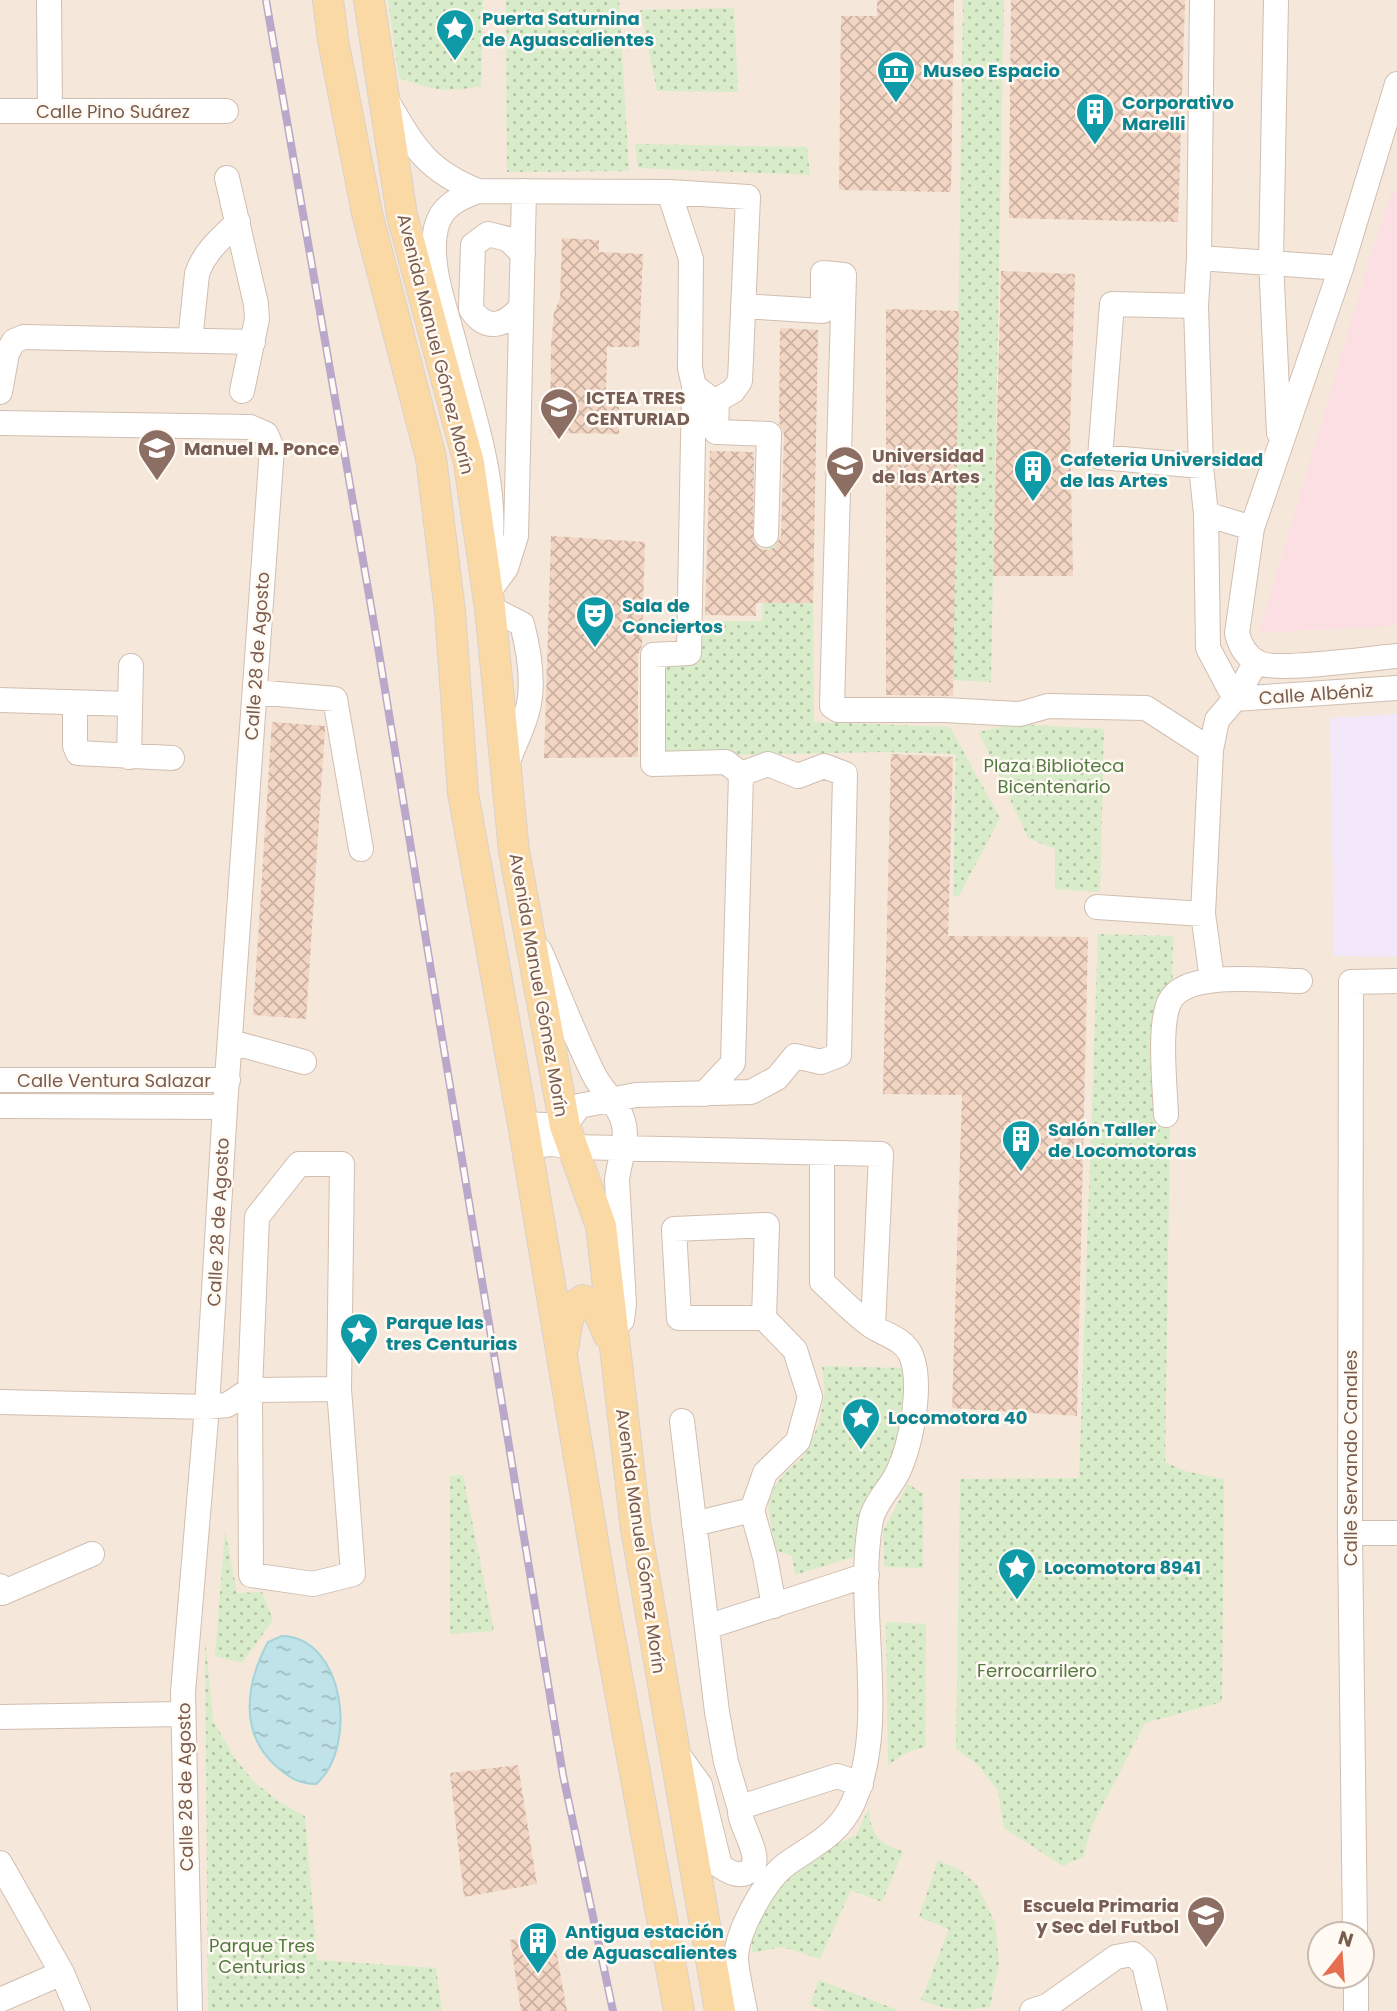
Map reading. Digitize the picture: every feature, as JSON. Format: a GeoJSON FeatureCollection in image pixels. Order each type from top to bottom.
{"type":"FeatureCollection","features":[{"type":"Feature","properties":{"kind":"main road","name":"Avenida Manuel Gómez Morín"},"geometry":{"type":"LineString","coordinates":[[328,0],[333,40],[367,213],[431,458],[450,611],[463,793],[525,1135],[603,1600],[679,2011]]}},
{"type":"Feature","properties":{"kind":"main road","name":"Avenida Manuel Gómez Morín"},"geometry":{"type":"LineString","coordinates":[[369,0],[402,215],[469,463],[487,590],[514,851],[569,1136],[601,1226],[636,1529],[720,2011]]}},
{"type":"Feature","properties":{"kind":"main road"},"geometry":{"type":"LineString","coordinates":[[561,1358],[573,1308],[583,1300],[590,1301],[596,1306],[606,1327],[617,1371]]}},
{"type":"Feature","properties":{"kind":"street"},"geometry":{"type":"LineString","coordinates":[[49,0],[50,111]]}},
{"type":"Feature","properties":{"kind":"street"},"geometry":{"type":"LineString","coordinates":[[1202,0],[1196,306],[1201,466],[1206,514],[1208,648],[1235,699]]}},
{"type":"Feature","properties":{"kind":"street"},"geometry":{"type":"LineString","coordinates":[[1276,0],[1271,261],[1280,449]]}},
{"type":"Feature","properties":{"kind":"street"},"geometry":{"type":"LineString","coordinates":[[1212,979],[1203,914],[1211,750],[1217,720],[1235,699],[1256,662],[1240,646],[1237,633],[1252,528],[1341,268],[1397,84]]}},
{"type":"Feature","properties":{"kind":"street"},"geometry":{"type":"LineString","coordinates":[[383,95],[414,147],[452,181],[478,191]]}},
{"type":"Feature","properties":{"kind":"street","name":"Calle Pino Suárez"},"geometry":{"type":"LineString","coordinates":[[0,111],[226,111]]}},
{"type":"Feature","properties":{"kind":"street"},"geometry":{"type":"LineString","coordinates":[[227,178],[256,304],[257,319],[242,391]]}},
{"type":"Feature","properties":{"kind":"street"},"geometry":{"type":"LineString","coordinates":[[487,590],[492,508],[482,450],[447,315],[434,247],[436,226],[445,209],[460,197],[478,191],[669,192],[748,197],[740,381],[733,391],[717,400]]}},
{"type":"Feature","properties":{"kind":"street"},"geometry":{"type":"LineString","coordinates":[[487,590],[506,568],[516,536],[524,191]]}},
{"type":"Feature","properties":{"kind":"street"},"geometry":{"type":"LineString","coordinates":[[669,192],[691,259],[690,368],[694,386],[689,653],[653,655],[653,764],[726,762],[741,774]]}},
{"type":"Feature","properties":{"kind":"street"},"geometry":{"type":"LineString","coordinates":[[190,341],[200,264],[207,252],[238,222]]}},
{"type":"Feature","properties":{"kind":"street"},"geometry":{"type":"LineString","coordinates":[[521,307],[513,317],[502,324],[488,323],[477,317],[471,309],[473,245],[488,234],[508,239],[523,254]]}},
{"type":"Feature","properties":{"kind":"street"},"geometry":{"type":"LineString","coordinates":[[1199,258],[1341,268]]}},
{"type":"Feature","properties":{"kind":"street"},"geometry":{"type":"LineString","coordinates":[[743,306],[823,311],[823,273],[844,275],[832,706],[838,710],[944,710],[1020,714],[1048,706],[1146,708],[1211,750]]}},
{"type":"Feature","properties":{"kind":"street"},"geometry":{"type":"LineString","coordinates":[[1196,306],[1112,304],[1100,457],[1201,466]]}},
{"type":"Feature","properties":{"kind":"street"},"geometry":{"type":"LineString","coordinates":[[0,392],[7,353],[13,341],[24,337],[253,342]]}},
{"type":"Feature","properties":{"kind":"street"},"geometry":{"type":"LineString","coordinates":[[694,386],[717,400]]}},
{"type":"Feature","properties":{"kind":"street"},"geometry":{"type":"LineString","coordinates":[[717,400],[716,432],[769,434],[766,535]]}},
{"type":"Feature","properties":{"kind":"street","name":"Calle 28 de Agosto"},"geometry":{"type":"LineString","coordinates":[[0,423],[250,428],[266,434],[272,448],[225,1107],[207,1407],[183,1714],[190,2011]]}},
{"type":"Feature","properties":{"kind":"street"},"geometry":{"type":"LineString","coordinates":[[1206,514],[1252,528]]}},
{"type":"Feature","properties":{"kind":"street","name":"Calle Albéniz"},"geometry":{"type":"LineString","coordinates":[[1256,662],[1276,666],[1397,656]]}},
{"type":"Feature","properties":{"kind":"street"},"geometry":{"type":"LineString","coordinates":[[1303,664],[1307,694]]}},
{"type":"Feature","properties":{"kind":"street"},"geometry":{"type":"LineString","coordinates":[[129,757],[131,666]]}},
{"type":"Feature","properties":{"kind":"street","name":"Calle Albéniz"},"geometry":{"type":"LineString","coordinates":[[1235,699],[1397,688]]}},
{"type":"Feature","properties":{"kind":"street"},"geometry":{"type":"LineString","coordinates":[[255,692],[335,699],[361,849]]}},
{"type":"Feature","properties":{"kind":"street"},"geometry":{"type":"LineString","coordinates":[[0,700],[130,704]]}},
{"type":"Feature","properties":{"kind":"street"},"geometry":{"type":"LineString","coordinates":[[75,703],[75,746],[78,753],[172,758]]}},
{"type":"Feature","properties":{"kind":"street"},"geometry":{"type":"LineString","coordinates":[[569,1136],[579,1106],[636,1096],[751,1091],[777,1077],[795,1056],[821,1062],[839,1055],[845,775],[824,766],[798,776],[768,764],[741,774]]}},
{"type":"Feature","properties":{"kind":"street"},"geometry":{"type":"LineString","coordinates":[[704,1094],[733,1063],[741,774]]}},
{"type":"Feature","properties":{"kind":"street"},"geometry":{"type":"LineString","coordinates":[[1097,907],[1203,914]]}},
{"type":"Feature","properties":{"kind":"street"},"geometry":{"type":"LineString","coordinates":[[529,924],[595,1077],[613,1101],[624,1122],[624,1147],[617,1180],[624,1304],[617,1371]]}},
{"type":"Feature","properties":{"kind":"street"},"geometry":{"type":"LineString","coordinates":[[1166,1115],[1164,1021],[1170,999],[1184,987],[1212,979],[1300,981]]}},
{"type":"Feature","properties":{"kind":"street","name":"Calle Servando Canales"},"geometry":{"type":"LineString","coordinates":[[1355,1920],[1350,1533],[1351,982],[1397,981]]}},
{"type":"Feature","properties":{"kind":"street"},"geometry":{"type":"LineString","coordinates":[[231,1042],[304,1062]]}},
{"type":"Feature","properties":{"kind":"street","name":"Calle Ventura Salazar"},"geometry":{"type":"LineString","coordinates":[[0,1080],[228,1080]]}},
{"type":"Feature","properties":{"kind":"street","name":"Calle Ventura Salazar"},"geometry":{"type":"LineString","coordinates":[[0,1106],[225,1107]]}},
{"type":"Feature","properties":{"kind":"street"},"geometry":{"type":"LineString","coordinates":[[525,1135],[553,1144],[569,1136],[624,1147],[881,1154],[873,1327]]}},
{"type":"Feature","properties":{"kind":"street"},"geometry":{"type":"LineString","coordinates":[[745,2011],[736,1958],[742,1933],[761,1894],[784,1865],[826,1838],[843,1823],[861,1784],[867,1759],[869,1717],[867,1575],[871,1517],[898,1472],[909,1440],[917,1391],[911,1354],[894,1336],[873,1327],[822,1282],[822,1154]]}},
{"type":"Feature","properties":{"kind":"street"},"geometry":{"type":"LineString","coordinates":[[299,1164],[342,1164],[338,1389],[353,1574],[313,1584],[251,1575],[250,1390],[257,1217],[299,1164]]}},
{"type":"Feature","properties":{"kind":"street"},"geometry":{"type":"LineString","coordinates":[[764,1318],[767,1225],[674,1229],[678,1318],[764,1318],[795,1350],[810,1397],[799,1440],[765,1473],[752,1510],[765,1557],[774,1606]]}},
{"type":"Feature","properties":{"kind":"street"},"geometry":{"type":"LineString","coordinates":[[0,1402],[207,1407],[227,1405],[250,1390],[338,1389]]}},
{"type":"Feature","properties":{"kind":"street"},"geometry":{"type":"LineString","coordinates":[[673,1749],[700,1785],[720,1866],[737,1875],[747,1873],[756,1858],[739,1817],[740,1809],[726,1762],[717,1712],[682,1421]]}},
{"type":"Feature","properties":{"kind":"street"},"geometry":{"type":"LineString","coordinates":[[694,1524],[752,1510]]}},
{"type":"Feature","properties":{"kind":"street"},"geometry":{"type":"LineString","coordinates":[[1350,1533],[1397,1533]]}},
{"type":"Feature","properties":{"kind":"street"},"geometry":{"type":"LineString","coordinates":[[0,1586],[2,1593],[92,1554]]}},
{"type":"Feature","properties":{"kind":"street"},"geometry":{"type":"LineString","coordinates":[[707,1627],[867,1575]]}},
{"type":"Feature","properties":{"kind":"street"},"geometry":{"type":"LineString","coordinates":[[0,1717],[183,1714]]}},
{"type":"Feature","properties":{"kind":"street"},"geometry":{"type":"LineString","coordinates":[[740,1809],[744,1805],[837,1776],[861,1784]]}},
{"type":"Feature","properties":{"kind":"street"},"geometry":{"type":"LineString","coordinates":[[0,1863],[62,1973],[78,2011]]}},
{"type":"Feature","properties":{"kind":"street"},"geometry":{"type":"LineString","coordinates":[[1032,2011],[1047,2006],[1116,1957],[1133,1954],[1144,1964],[1155,2011]]}},
{"type":"Feature","properties":{"kind":"street"},"geometry":{"type":"LineString","coordinates":[[0,2000],[62,1973]]}},
{"type":"Feature","properties":{"kind":"street"},"geometry":{"type":"LineString","coordinates":[[1356,1990],[1356,2011]]}},
{"type":"Feature","properties":{"kind":"shaded area"},"geometry":{"type":"Polygon","coordinates":[[[0,0],[1397,0],[1397,2011],[0,2011],[0,0]]]}},
{"type":"Feature","properties":{"kind":"shaded area"},"geometry":{"type":"Polygon","coordinates":[[[1392,191],[1397,191],[1397,626],[1259,633],[1370,258],[1392,191]]]}},
{"type":"Feature","properties":{"kind":"shaded area"},"geometry":{"type":"Polygon","coordinates":[[[1397,714],[1397,957],[1334,956],[1330,718],[1397,714]]]}},
{"type":"Feature","properties":{"kind":"green space"},"geometry":{"type":"Polygon","coordinates":[[[388,0],[483,0],[481,86],[439,89],[399,78],[388,0]]]}},
{"type":"Feature","properties":{"kind":"green space"},"geometry":{"type":"Polygon","coordinates":[[[506,0],[619,0],[629,171],[507,172],[506,0]]]}},
{"type":"Feature","properties":{"kind":"green space"},"geometry":{"type":"Polygon","coordinates":[[[963,0],[1004,0],[991,682],[953,680],[963,0]]]}},
{"type":"Feature","properties":{"kind":"green space"},"geometry":{"type":"Polygon","coordinates":[[[734,8],[738,92],[657,91],[640,10],[734,8]]]}},
{"type":"Feature","properties":{"kind":"green space"},"geometry":{"type":"Polygon","coordinates":[[[635,144],[807,147],[810,175],[638,168],[635,144]]]}},
{"type":"Feature","properties":{"kind":"green space"},"geometry":{"type":"Polygon","coordinates":[[[766,535],[777,536],[777,602],[813,603],[814,722],[950,727],[1000,818],[959,896],[953,896],[956,754],[886,752],[664,756],[662,665],[698,664],[699,621],[762,621],[766,535]]]}},
{"type":"Feature","properties":{"kind":"green space","name":"Plaza Biblioteca Bicentenario"},"geometry":{"type":"Polygon","coordinates":[[[1015,724],[1104,729],[1100,892],[1055,889],[1055,849],[1028,838],[979,732],[1015,724]]]}},
{"type":"Feature","properties":{"kind":"green space"},"geometry":{"type":"Polygon","coordinates":[[[1098,934],[1173,936],[1165,1462],[1185,1471],[1224,1479],[1222,1702],[1145,1723],[1092,1826],[1083,1857],[1063,1866],[1004,1828],[998,1791],[978,1765],[956,1749],[960,1479],[1079,1478],[1098,934]]]}},
{"type":"Feature","properties":{"kind":"green space"},"geometry":{"type":"Polygon","coordinates":[[[822,1366],[904,1368],[909,1399],[900,1453],[860,1555],[795,1575],[792,1556],[775,1550],[768,1504],[775,1486],[803,1457],[819,1424],[825,1392],[822,1366]]]}},
{"type":"Feature","properties":{"kind":"green space"},"geometry":{"type":"Polygon","coordinates":[[[463,1475],[494,1631],[450,1634],[450,1476],[463,1475]]]}},
{"type":"Feature","properties":{"kind":"green space"},"geometry":{"type":"Polygon","coordinates":[[[908,1484],[923,1493],[923,1568],[884,1567],[883,1531],[908,1484]]]}},
{"type":"Feature","properties":{"kind":"green space"},"geometry":{"type":"Polygon","coordinates":[[[225,1530],[237,1593],[262,1592],[273,1620],[242,1663],[215,1656],[225,1530]]]}},
{"type":"Feature","properties":{"kind":"green space","name":"Ferrocarrilero"},"geometry":{"type":"Polygon","coordinates":[[[886,1622],[926,1624],[925,1747],[906,1753],[888,1765],[886,1622]]]}},
{"type":"Feature","properties":{"kind":"green space","name":"Parque Tres Centurias"},"geometry":{"type":"Polygon","coordinates":[[[205,1637],[213,1720],[234,1757],[254,1782],[281,1803],[305,1816],[317,1960],[436,1968],[442,2011],[208,2011],[205,1637]]]}},
{"type":"Feature","properties":{"kind":"green space"},"geometry":{"type":"Polygon","coordinates":[[[869,1808],[871,1825],[877,1837],[887,1845],[903,1851],[882,1902],[851,1890],[820,1959],[782,1947],[752,1953],[752,1932],[780,1883],[827,1849],[856,1835],[869,1808]]]}},
{"type":"Feature","properties":{"kind":"green space"},"geometry":{"type":"Polygon","coordinates":[[[938,1860],[960,1870],[977,1885],[995,1923],[999,1962],[990,2007],[954,2009],[921,2000],[949,1929],[919,1917],[938,1860]]]}},
{"type":"Feature","properties":{"kind":"green space"},"geometry":{"type":"Polygon","coordinates":[[[819,1980],[900,2011],[827,2011],[810,2005],[819,1980]]]}},
{"type":"Feature","properties":{"kind":"water"},"geometry":{"type":"Polygon","coordinates":[[[282,1636],[303,1641],[320,1654],[331,1674],[338,1696],[338,1745],[329,1767],[316,1784],[295,1780],[277,1767],[256,1739],[251,1723],[251,1691],[260,1658],[268,1642],[282,1636]]]}},
{"type":"Feature","properties":{"kind":"building","name":"Museo Espacio"},"geometry":{"type":"Polygon","coordinates":[[[877,0],[954,0],[951,192],[839,190],[841,16],[877,16],[877,0]]]}},
{"type":"Feature","properties":{"kind":"building","name":"Corporativo Marelli"},"geometry":{"type":"Polygon","coordinates":[[[1011,0],[1185,0],[1178,222],[1009,218],[1011,0]]]}},
{"type":"Feature","properties":{"kind":"building"},"geometry":{"type":"Polygon","coordinates":[[[562,238],[599,240],[599,252],[643,254],[639,347],[607,347],[606,389],[619,389],[619,434],[550,433],[551,346],[554,312],[560,298],[562,238]]]}},
{"type":"Feature","properties":{"kind":"building"},"geometry":{"type":"Polygon","coordinates":[[[1001,271],[1075,274],[1070,430],[1073,576],[993,576],[1001,271]]]}},
{"type":"Feature","properties":{"kind":"building"},"geometry":{"type":"Polygon","coordinates":[[[886,309],[959,311],[953,696],[886,695],[886,309]]]}},
{"type":"Feature","properties":{"kind":"building"},"geometry":{"type":"Polygon","coordinates":[[[780,328],[818,330],[813,603],[756,603],[756,616],[705,615],[710,451],[754,452],[753,541],[759,548],[766,550],[774,548],[781,536],[784,434],[779,423],[780,328]]]}},
{"type":"Feature","properties":{"kind":"building","name":"Sala de Conciertos"},"geometry":{"type":"Polygon","coordinates":[[[551,536],[645,542],[642,645],[638,655],[638,757],[544,758],[551,536]]]}},
{"type":"Feature","properties":{"kind":"building"},"geometry":{"type":"Polygon","coordinates":[[[272,722],[325,726],[306,1019],[253,1015],[272,722]]]}},
{"type":"Feature","properties":{"kind":"building","name":"Salón Taller de Locomotoras"},"geometry":{"type":"Polygon","coordinates":[[[891,754],[953,757],[948,936],[1088,937],[1077,1416],[952,1408],[962,1095],[883,1094],[891,754]]]}},
{"type":"Feature","properties":{"kind":"building"},"geometry":{"type":"Polygon","coordinates":[[[518,1765],[537,1884],[464,1897],[450,1773],[518,1765]]]}},
{"type":"Feature","properties":{"kind":"building","name":"Antigua estación de Aguascalientes"},"geometry":{"type":"Polygon","coordinates":[[[553,1933],[567,2011],[521,2011],[510,1940],[553,1933]]]}},
{"type":"Feature","properties":{"kind":"railway"},"geometry":{"type":"LineString","coordinates":[[266,0],[377,641],[563,1775],[613,2011]]}},
{"type":"Feature","properties":{"kind":"place","name":"Puerta Saturnina de Aguascalientes"},"geometry":{"type":"Point","coordinates":[455,62]}},
{"type":"Feature","properties":{"kind":"place","name":"Museo Espacio"},"geometry":{"type":"Point","coordinates":[896,104]}},
{"type":"Feature","properties":{"kind":"place","name":"Corporativo Marelli"},"geometry":{"type":"Point","coordinates":[1095,146]}},
{"type":"Feature","properties":{"kind":"place","name":"ICTEA TRES CENTURIAD"},"geometry":{"type":"Point","coordinates":[559,441]}},
{"type":"Feature","properties":{"kind":"place","name":"Manuel M. Ponce"},"geometry":{"type":"Point","coordinates":[157,482]}},
{"type":"Feature","properties":{"kind":"place","name":"Universidad de las Artes"},"geometry":{"type":"Point","coordinates":[845,499]}},
{"type":"Feature","properties":{"kind":"place","name":"Cafeteria Universidad de las Artes"},"geometry":{"type":"Point","coordinates":[1033,503]}},
{"type":"Feature","properties":{"kind":"place","name":"Sala de Conciertos"},"geometry":{"type":"Point","coordinates":[595,649]}},
{"type":"Feature","properties":{"kind":"place","name":"Salón Taller de Locomotoras"},"geometry":{"type":"Point","coordinates":[1021,1173]}},
{"type":"Feature","properties":{"kind":"place","name":"Parque las tres Centurias"},"geometry":{"type":"Point","coordinates":[359,1366]}},
{"type":"Feature","properties":{"kind":"place","name":"Locomotora 40"},"geometry":{"type":"Point","coordinates":[861,1451]}},
{"type":"Feature","properties":{"kind":"place","name":"Locomotora 8941"},"geometry":{"type":"Point","coordinates":[1017,1601]}},
{"type":"Feature","properties":{"kind":"place","name":"Escuela Primaria y Sec del Futbol"},"geometry":{"type":"Point","coordinates":[1206,1949]}},
{"type":"Feature","properties":{"kind":"place","name":"Antigua estación de Aguascalientes"},"geometry":{"type":"Point","coordinates":[538,1975]}}]}
